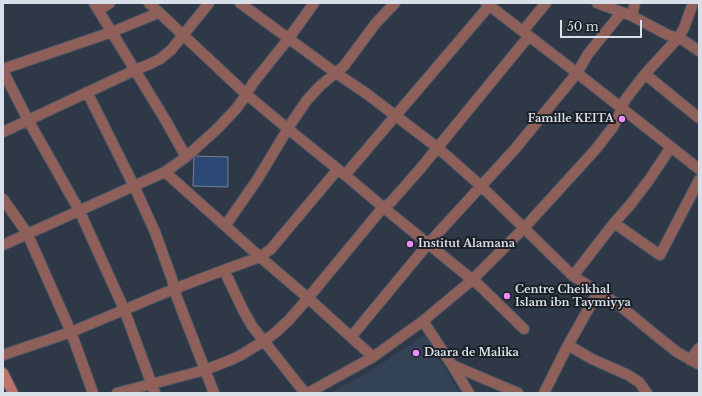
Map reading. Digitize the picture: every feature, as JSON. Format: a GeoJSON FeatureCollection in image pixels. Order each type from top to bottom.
{"type":"FeatureCollection","features":[{"type":"Feature","properties":{"kind":"main road"},"geometry":{"type":"LineString","coordinates":[[3,373],[13,393]]}},
{"type":"Feature","properties":{"kind":"street"},"geometry":{"type":"LineString","coordinates":[[110,3],[96,6],[186,157]]}},
{"type":"Feature","properties":{"kind":"street"},"geometry":{"type":"LineString","coordinates":[[149,3],[246,94],[480,286],[524,330]]}},
{"type":"Feature","properties":{"kind":"street"},"geometry":{"type":"LineString","coordinates":[[3,132],[160,59],[171,50],[209,3]]}},
{"type":"Feature","properties":{"kind":"street"},"geometry":{"type":"LineString","coordinates":[[240,3],[367,94],[438,148],[481,186],[573,276],[619,305],[658,338],[694,362],[699,348]]}},
{"type":"Feature","properties":{"kind":"street"},"geometry":{"type":"LineString","coordinates":[[3,245],[165,172],[186,157],[217,129],[236,109],[253,83],[289,38],[314,3]]}},
{"type":"Feature","properties":{"kind":"street"},"geometry":{"type":"LineString","coordinates":[[225,226],[257,180],[307,100],[320,86],[344,66],[376,23],[395,3]]}},
{"type":"Feature","properties":{"kind":"street"},"geometry":{"type":"LineString","coordinates":[[116,393],[154,389],[241,355],[264,341],[289,320],[384,208],[438,148],[526,33],[546,3]]}},
{"type":"Feature","properties":{"kind":"street"},"geometry":{"type":"LineString","coordinates":[[597,3],[632,16],[668,35],[688,43],[699,51]]}},
{"type":"Feature","properties":{"kind":"street"},"geometry":{"type":"LineString","coordinates":[[632,16],[635,3]]}},
{"type":"Feature","properties":{"kind":"street"},"geometry":{"type":"LineString","coordinates":[[308,393],[373,357],[423,321],[472,280],[524,228],[596,149],[613,127],[625,100],[645,74],[678,38],[684,28],[693,3]]}},
{"type":"Feature","properties":{"kind":"street"},"geometry":{"type":"LineString","coordinates":[[3,355],[71,332],[174,289],[260,257],[271,249],[395,116],[488,4],[699,169]]}},
{"type":"Feature","properties":{"kind":"street"},"geometry":{"type":"LineString","coordinates":[[154,389],[124,309],[79,210],[28,120],[3,70],[112,32],[158,12]]}},
{"type":"Feature","properties":{"kind":"street"},"geometry":{"type":"LineString","coordinates":[[351,337],[428,244],[515,149],[577,73],[588,54],[621,13]]}},
{"type":"Feature","properties":{"kind":"street"},"geometry":{"type":"LineString","coordinates":[[645,74],[699,118]]}},
{"type":"Feature","properties":{"kind":"street"},"geometry":{"type":"LineString","coordinates":[[87,92],[134,186],[155,232],[172,279],[176,295],[214,393]]}},
{"type":"Feature","properties":{"kind":"street"},"geometry":{"type":"LineString","coordinates":[[573,276],[649,180],[671,147]]}},
{"type":"Feature","properties":{"kind":"street"},"geometry":{"type":"LineString","coordinates":[[165,172],[373,357]]}},
{"type":"Feature","properties":{"kind":"street"},"geometry":{"type":"LineString","coordinates":[[614,223],[660,255],[699,180]]}},
{"type":"Feature","properties":{"kind":"street"},"geometry":{"type":"LineString","coordinates":[[3,199],[27,233],[71,332],[93,393]]}},
{"type":"Feature","properties":{"kind":"street"},"geometry":{"type":"LineString","coordinates":[[224,270],[252,326],[305,393]]}},
{"type":"Feature","properties":{"kind":"street"},"geometry":{"type":"LineString","coordinates":[[544,393],[568,345],[598,292]]}},
{"type":"Feature","properties":{"kind":"street"},"geometry":{"type":"LineString","coordinates":[[423,321],[469,393]]}},
{"type":"Feature","properties":{"kind":"street"},"geometry":{"type":"LineString","coordinates":[[568,345],[592,359],[640,382],[647,393]]}},
{"type":"Feature","properties":{"kind":"street"},"geometry":{"type":"LineString","coordinates":[[452,365],[518,393]]}},
{"type":"Feature","properties":{"kind":"shaded area","name":"Daara de Malika"},"geometry":{"type":"Polygon","coordinates":[[[425,335],[460,393],[329,393],[369,372],[425,335]]]}},
{"type":"Feature","properties":{"kind":"building"},"geometry":{"type":"Polygon","coordinates":[[[194,156],[228,157],[228,187],[193,186],[194,156]]]}},
{"type":"Feature","properties":{"kind":"place","name":"Famille KEITA"},"geometry":{"type":"Point","coordinates":[622,119]}},
{"type":"Feature","properties":{"kind":"place","name":"Institut Alamana"},"geometry":{"type":"Point","coordinates":[410,244]}},
{"type":"Feature","properties":{"kind":"place","name":"Centre Cheikhal Islam ibn Taymiyya"},"geometry":{"type":"Point","coordinates":[507,296]}},
{"type":"Feature","properties":{"kind":"place","name":"Daara de Malika"},"geometry":{"type":"Point","coordinates":[416,353]}}]}
